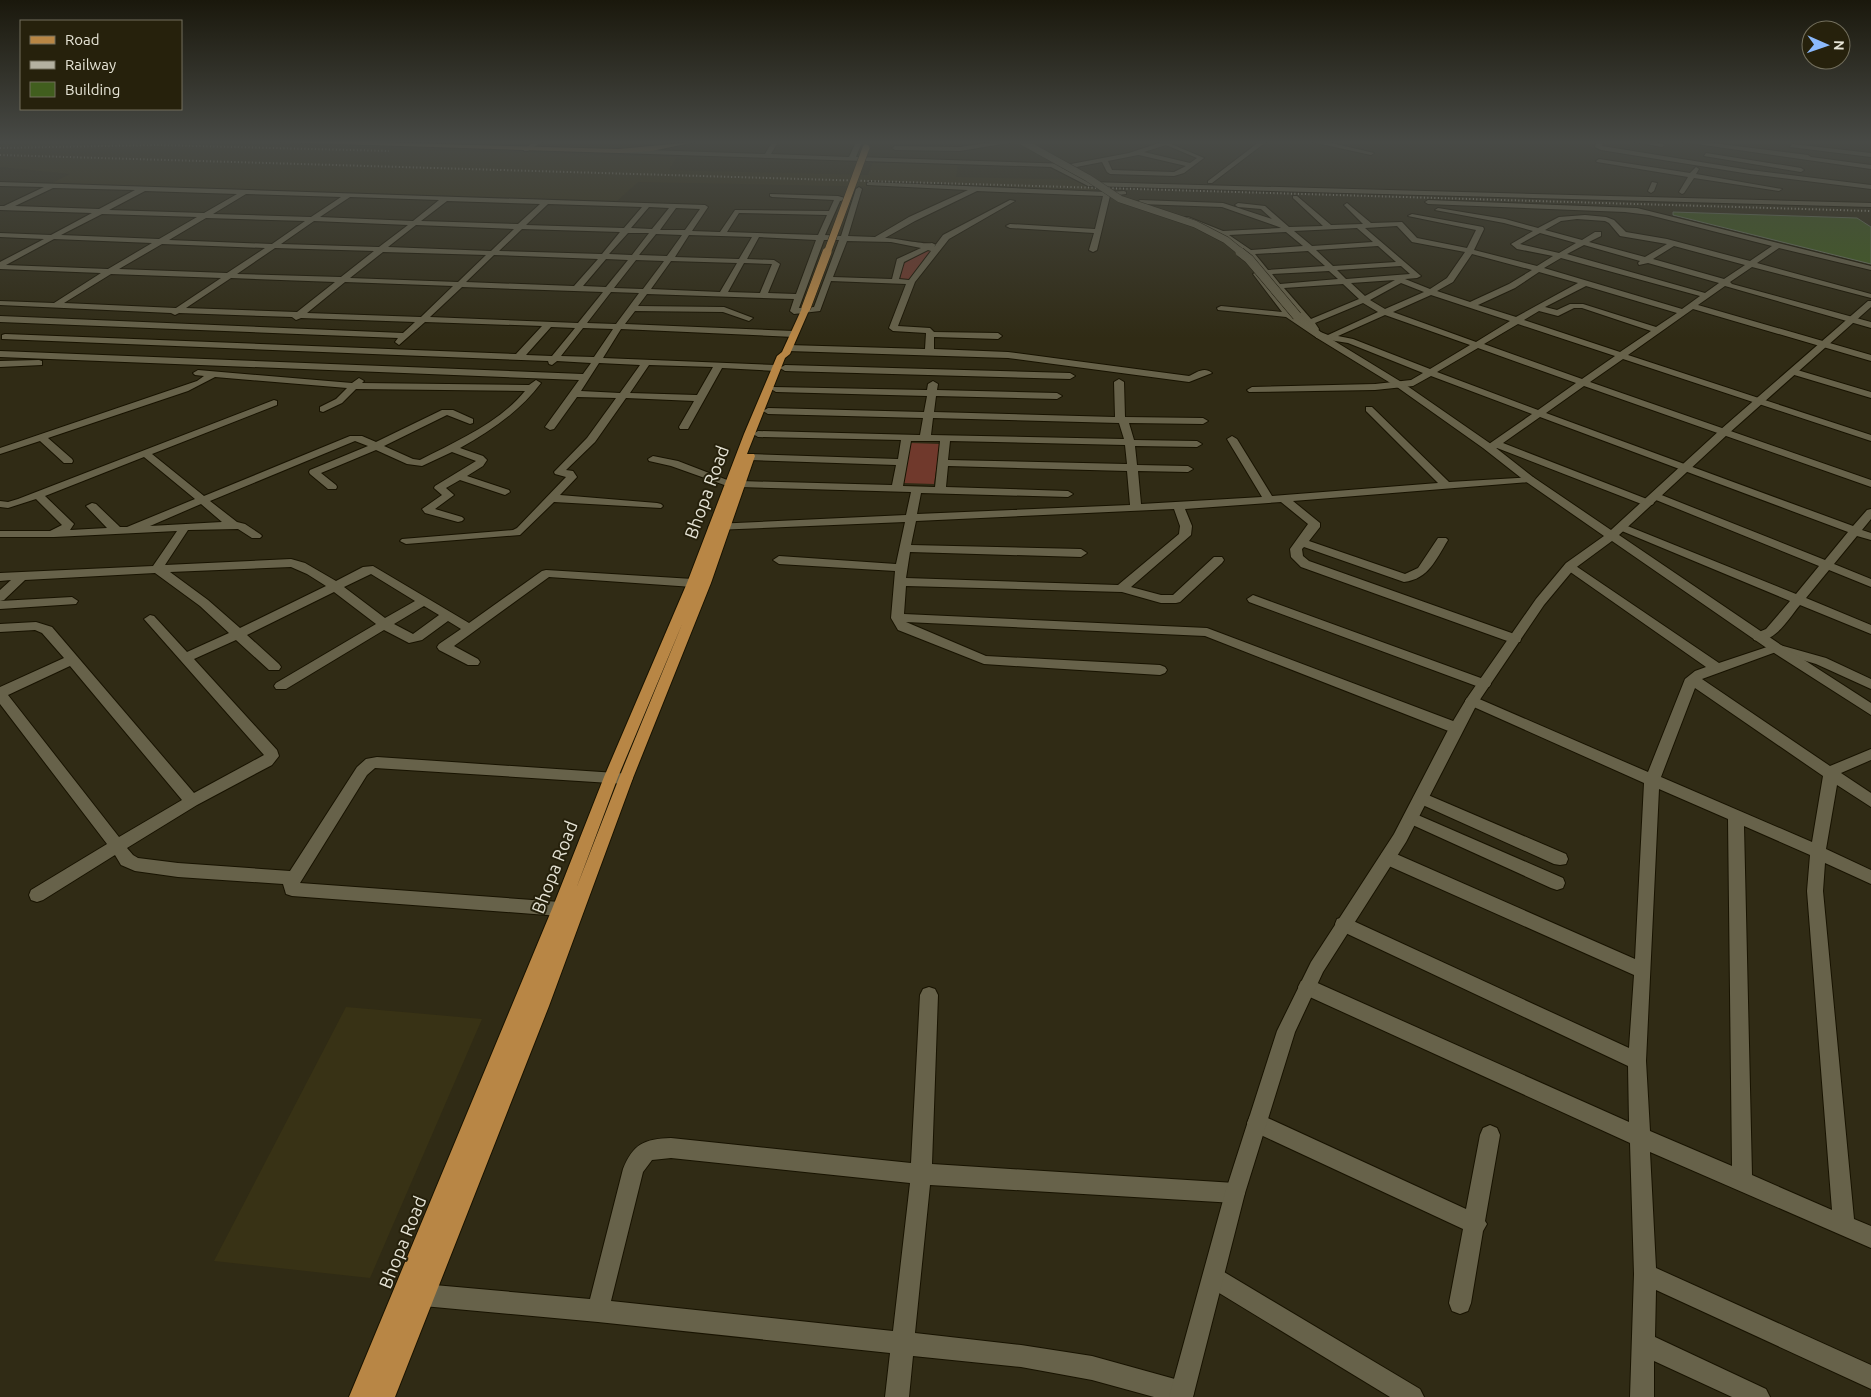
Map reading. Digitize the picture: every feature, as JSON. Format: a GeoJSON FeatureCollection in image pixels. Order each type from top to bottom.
{"type":"FeatureCollection","features":[{"type":"Feature","properties":{"kind":"main road","name":"Bhopa Road"},"geometry":{"type":"LineString","coordinates":[[361,1397],[560,909],[704,583],[735,484],[843,207]]}},
{"type":"Feature","properties":{"kind":"main road","name":"Bhopa Road"},"geometry":{"type":"LineString","coordinates":[[735,484],[750,457],[776,389],[784,359]]}},
{"type":"Feature","properties":{"kind":"main road","name":"Bhopa Road"},"geometry":{"type":"LineString","coordinates":[[384,1397],[423,1295],[516,1070],[618,777],[693,583],[720,527]]}},
{"type":"Feature","properties":{"kind":"street"},"geometry":{"type":"LineString","coordinates":[[0,266],[110,207]]}},
{"type":"Feature","properties":{"kind":"street"},"geometry":{"type":"LineString","coordinates":[[3,338],[110,271],[218,207]]}},
{"type":"Feature","properties":{"kind":"street"},"geometry":{"type":"LineString","coordinates":[[96,366],[331,207]]}},
{"type":"Feature","properties":{"kind":"street"},"geometry":{"type":"LineString","coordinates":[[0,451],[185,389],[218,374],[257,348],[434,207]]}},
{"type":"Feature","properties":{"kind":"street"},"geometry":{"type":"LineString","coordinates":[[323,409],[339,400],[543,207]]}},
{"type":"Feature","properties":{"kind":"street"},"geometry":{"type":"LineString","coordinates":[[577,288],[645,207]]}},
{"type":"Feature","properties":{"kind":"street"},"geometry":{"type":"LineString","coordinates":[[129,530],[354,438],[362,439],[417,463],[450,448],[497,422],[520,403],[673,207]]}},
{"type":"Feature","properties":{"kind":"street"},"geometry":{"type":"LineString","coordinates":[[550,427],[575,394],[619,326],[705,208],[697,207]]}},
{"type":"Feature","properties":{"kind":"street"},"geometry":{"type":"LineString","coordinates":[[834,207],[794,310],[817,309],[853,207]]}},
{"type":"Feature","properties":{"kind":"street"},"geometry":{"type":"LineString","coordinates":[[876,239],[938,207]]}},
{"type":"Feature","properties":{"kind":"street"},"geometry":{"type":"LineString","coordinates":[[895,281],[900,261],[932,248],[946,237],[1001,207]]}},
{"type":"Feature","properties":{"kind":"street"},"geometry":{"type":"LineString","coordinates":[[1093,250],[1106,207]]}},
{"type":"Feature","properties":{"kind":"street"},"geometry":{"type":"LineString","coordinates":[[1145,207],[1195,224],[1226,240],[1249,259],[1297,316],[1493,446],[1529,479],[1616,531],[1759,637],[1871,710]]}},
{"type":"Feature","properties":{"kind":"street"},"geometry":{"type":"LineString","coordinates":[[1155,207],[1222,233],[1268,272],[1310,322],[1325,336]]}},
{"type":"Feature","properties":{"kind":"street"},"geometry":{"type":"LineString","coordinates":[[1228,207],[1285,227],[1347,282],[1364,300],[1384,312],[1871,484]]}},
{"type":"Feature","properties":{"kind":"street"},"geometry":{"type":"LineString","coordinates":[[1307,207],[1329,226]]}},
{"type":"Feature","properties":{"kind":"street"},"geometry":{"type":"LineString","coordinates":[[1353,207],[1368,224]]}},
{"type":"Feature","properties":{"kind":"street"},"geometry":{"type":"LineString","coordinates":[[1432,207],[1436,210],[1500,220],[1726,282],[1729,286],[1871,325]]}},
{"type":"Feature","properties":{"kind":"street"},"geometry":{"type":"LineString","coordinates":[[1566,207],[1637,210]]}},
{"type":"Feature","properties":{"kind":"street"},"geometry":{"type":"LineString","coordinates":[[2,209],[757,234],[876,239],[910,242],[932,248]]}},
{"type":"Feature","properties":{"kind":"street"},"geometry":{"type":"LineString","coordinates":[[1617,211],[1649,213],[1871,268]]}},
{"type":"Feature","properties":{"kind":"street"},"geometry":{"type":"LineString","coordinates":[[723,233],[737,212],[831,214]]}},
{"type":"Feature","properties":{"kind":"street"},"geometry":{"type":"LineString","coordinates":[[1325,336],[1431,292],[1450,280],[1470,250],[1479,228],[1412,216]]}},
{"type":"Feature","properties":{"kind":"street"},"geometry":{"type":"LineString","coordinates":[[1707,296],[1560,255],[1515,245],[1561,218],[1602,219],[1612,221],[1619,232],[1655,238],[1871,296]]}},
{"type":"Feature","properties":{"kind":"street"},"geometry":{"type":"LineString","coordinates":[[1222,233],[1285,227],[1399,224],[1415,240],[1470,250],[1684,312]]}},
{"type":"Feature","properties":{"kind":"street"},"geometry":{"type":"LineString","coordinates":[[1279,286],[1400,280],[1416,276],[1356,225]]}},
{"type":"Feature","properties":{"kind":"street"},"geometry":{"type":"LineString","coordinates":[[1010,226],[1098,231]]}},
{"type":"Feature","properties":{"kind":"street"},"geometry":{"type":"LineString","coordinates":[[723,294],[757,234]]}},
{"type":"Feature","properties":{"kind":"street"},"geometry":{"type":"LineString","coordinates":[[1471,305],[1512,286],[1560,255],[1598,234]]}},
{"type":"Feature","properties":{"kind":"street"},"geometry":{"type":"LineString","coordinates":[[0,235],[776,263],[763,296]]}},
{"type":"Feature","properties":{"kind":"street"},"geometry":{"type":"LineString","coordinates":[[1609,250],[1635,236]]}},
{"type":"Feature","properties":{"kind":"street"},"geometry":{"type":"LineString","coordinates":[[1617,278],[1674,243]]}},
{"type":"Feature","properties":{"kind":"street"},"geometry":{"type":"LineString","coordinates":[[1248,256],[1380,244]]}},
{"type":"Feature","properties":{"kind":"street"},"geometry":{"type":"LineString","coordinates":[[1493,446],[1778,245]]}},
{"type":"Feature","properties":{"kind":"street"},"geometry":{"type":"LineString","coordinates":[[925,438],[935,372],[934,352],[930,334],[928,330],[893,328],[911,282],[932,248]]}},
{"type":"Feature","properties":{"kind":"street"},"geometry":{"type":"LineString","coordinates":[[1248,256],[1288,315],[1297,323],[1325,336],[1350,340],[1431,373],[1871,536]]}},
{"type":"Feature","properties":{"kind":"street"},"geometry":{"type":"LineString","coordinates":[[1268,272],[1402,264]]}},
{"type":"Feature","properties":{"kind":"street"},"geometry":{"type":"LineString","coordinates":[[0,266],[799,297]]}},
{"type":"Feature","properties":{"kind":"street"},"geometry":{"type":"LineString","coordinates":[[829,279],[911,282]]}},
{"type":"Feature","properties":{"kind":"street"},"geometry":{"type":"LineString","coordinates":[[1400,280],[1431,292],[1871,438]]}},
{"type":"Feature","properties":{"kind":"street"},"geometry":{"type":"LineString","coordinates":[[1310,322],[1364,300],[1400,280]]}},
{"type":"Feature","properties":{"kind":"street"},"geometry":{"type":"LineString","coordinates":[[1252,390],[1412,383],[1478,346],[1517,320],[1585,283]]}},
{"type":"Feature","properties":{"kind":"street"},"geometry":{"type":"LineString","coordinates":[[1601,288],[1609,283]]}},
{"type":"Feature","properties":{"kind":"street"},"geometry":{"type":"LineString","coordinates":[[0,303],[583,324],[794,334]]}},
{"type":"Feature","properties":{"kind":"street"},"geometry":{"type":"LineString","coordinates":[[423,1295],[902,1342],[1021,1356],[1092,1368],[1182,1395],[1235,1193],[1286,1031],[1317,967],[1343,924],[1388,858],[1422,798],[1456,728],[1472,701],[1540,602],[1570,566],[1616,531],[1724,432],[1871,303]]}},
{"type":"Feature","properties":{"kind":"street"},"geometry":{"type":"LineString","coordinates":[[1538,308],[1558,312],[1573,306],[1583,306],[1658,330]]}},
{"type":"Feature","properties":{"kind":"street"},"geometry":{"type":"LineString","coordinates":[[1693,306],[1871,358]]}},
{"type":"Feature","properties":{"kind":"street"},"geometry":{"type":"LineString","coordinates":[[633,308],[724,310],[749,318]]}},
{"type":"Feature","properties":{"kind":"street"},"geometry":{"type":"LineString","coordinates":[[1221,308],[1288,315]]}},
{"type":"Feature","properties":{"kind":"street"},"geometry":{"type":"LineString","coordinates":[[0,319],[405,336]]}},
{"type":"Feature","properties":{"kind":"street"},"geometry":{"type":"LineString","coordinates":[[519,357],[550,323]]}},
{"type":"Feature","properties":{"kind":"street"},"geometry":{"type":"LineString","coordinates":[[930,334],[998,336]]}},
{"type":"Feature","properties":{"kind":"street"},"geometry":{"type":"LineString","coordinates":[[3,338],[719,365],[784,359],[934,352],[1008,355],[1189,379],[1194,378],[1200,373],[1207,373]]}},
{"type":"Feature","properties":{"kind":"street"},"geometry":{"type":"LineString","coordinates":[[0,354],[584,378]]}},
{"type":"Feature","properties":{"kind":"street"},"geometry":{"type":"LineString","coordinates":[[784,359],[935,372],[1070,376]]}},
{"type":"Feature","properties":{"kind":"street"},"geometry":{"type":"LineString","coordinates":[[406,541],[516,533],[521,530],[572,475],[559,472],[590,440],[647,362]]}},
{"type":"Feature","properties":{"kind":"street"},"geometry":{"type":"LineString","coordinates":[[0,364],[36,363],[165,371]]}},
{"type":"Feature","properties":{"kind":"street"},"geometry":{"type":"LineString","coordinates":[[684,427],[719,365]]}},
{"type":"Feature","properties":{"kind":"street"},"geometry":{"type":"LineString","coordinates":[[184,372],[354,386],[532,388]]}},
{"type":"Feature","properties":{"kind":"street"},"geometry":{"type":"LineString","coordinates":[[1794,372],[1871,395]]}},
{"type":"Feature","properties":{"kind":"street"},"geometry":{"type":"LineString","coordinates":[[1119,382],[1121,420],[1129,443],[1136,508]]}},
{"type":"Feature","properties":{"kind":"street"},"geometry":{"type":"LineString","coordinates":[[776,389],[1057,396]]}},
{"type":"Feature","properties":{"kind":"street"},"geometry":{"type":"LineString","coordinates":[[575,394],[700,398]]}},
{"type":"Feature","properties":{"kind":"street"},"geometry":{"type":"LineString","coordinates":[[0,504],[14,504],[274,403]]}},
{"type":"Feature","properties":{"kind":"street"},"geometry":{"type":"LineString","coordinates":[[1369,409],[1446,485]]}},
{"type":"Feature","properties":{"kind":"street"},"geometry":{"type":"LineString","coordinates":[[768,410],[928,414],[1066,430],[1129,443],[1197,444]]}},
{"type":"Feature","properties":{"kind":"street"},"geometry":{"type":"LineString","coordinates":[[332,487],[314,472],[376,446],[445,412],[450,412],[470,422]]}},
{"type":"Feature","properties":{"kind":"street"},"geometry":{"type":"LineString","coordinates":[[758,434],[945,438],[1066,430],[1121,420],[1203,421]]}},
{"type":"Feature","properties":{"kind":"street"},"geometry":{"type":"LineString","coordinates":[[897,488],[907,437]]}},
{"type":"Feature","properties":{"kind":"street"},"geometry":{"type":"LineString","coordinates":[[42,438],[68,461]]}},
{"type":"Feature","properties":{"kind":"street"},"geometry":{"type":"LineString","coordinates":[[940,489],[945,438]]}},
{"type":"Feature","properties":{"kind":"street"},"geometry":{"type":"LineString","coordinates":[[1232,438],[1269,500]]}},
{"type":"Feature","properties":{"kind":"street"},"geometry":{"type":"LineString","coordinates":[[1493,446],[1651,500],[1871,583]]}},
{"type":"Feature","properties":{"kind":"street"},"geometry":{"type":"LineString","coordinates":[[450,448],[482,460],[439,488],[448,493],[447,497],[428,508],[429,511],[458,520]]}},
{"type":"Feature","properties":{"kind":"street"},"geometry":{"type":"LineString","coordinates":[[146,454],[233,525]]}},
{"type":"Feature","properties":{"kind":"street"},"geometry":{"type":"LineString","coordinates":[[750,457],[902,462]]}},
{"type":"Feature","properties":{"kind":"street"},"geometry":{"type":"LineString","coordinates":[[653,460],[674,463],[735,484],[1068,494]]}},
{"type":"Feature","properties":{"kind":"street"},"geometry":{"type":"LineString","coordinates":[[943,462],[1188,469]]}},
{"type":"Feature","properties":{"kind":"street"},"geometry":{"type":"LineString","coordinates":[[458,476],[505,492]]}},
{"type":"Feature","properties":{"kind":"street"},"geometry":{"type":"LineString","coordinates":[[720,527],[1178,506],[1529,479]]}},
{"type":"Feature","properties":{"kind":"street"},"geometry":{"type":"LineString","coordinates":[[917,488],[901,568],[897,618],[903,627],[984,660],[1160,670]]}},
{"type":"Feature","properties":{"kind":"street"},"geometry":{"type":"LineString","coordinates":[[38,495],[68,524],[67,527],[54,534]]}},
{"type":"Feature","properties":{"kind":"street"},"geometry":{"type":"LineString","coordinates":[[551,498],[657,506]]}},
{"type":"Feature","properties":{"kind":"street"},"geometry":{"type":"LineString","coordinates":[[1283,498],[1314,523],[1314,527],[1296,549],[1299,560],[1305,564],[1515,639]]}},
{"type":"Feature","properties":{"kind":"street"},"geometry":{"type":"LineString","coordinates":[[92,506],[117,531]]}},
{"type":"Feature","properties":{"kind":"street"},"geometry":{"type":"LineString","coordinates":[[1122,588],[1185,535],[1186,526],[1178,506]]}},
{"type":"Feature","properties":{"kind":"street"},"geometry":{"type":"LineString","coordinates":[[1759,637],[1771,632],[1871,512]]}},
{"type":"Feature","properties":{"kind":"street"},"geometry":{"type":"LineString","coordinates":[[0,534],[54,534],[233,525],[241,526],[256,536]]}},
{"type":"Feature","properties":{"kind":"street"},"geometry":{"type":"LineString","coordinates":[[157,569],[185,527]]}},
{"type":"Feature","properties":{"kind":"street"},"geometry":{"type":"LineString","coordinates":[[1616,531],[1798,599],[1871,630]]}},
{"type":"Feature","properties":{"kind":"street"},"geometry":{"type":"LineString","coordinates":[[1302,542],[1410,579],[1418,576],[1442,540]]}},
{"type":"Feature","properties":{"kind":"street"},"geometry":{"type":"LineString","coordinates":[[906,548],[1081,553]]}},
{"type":"Feature","properties":{"kind":"street"},"geometry":{"type":"LineString","coordinates":[[779,560],[901,568]]}},
{"type":"Feature","properties":{"kind":"street"},"geometry":{"type":"LineString","coordinates":[[900,582],[1122,588],[1161,598],[1176,599],[1218,560]]}},
{"type":"Feature","properties":{"kind":"street"},"geometry":{"type":"LineString","coordinates":[[0,577],[296,563],[335,586],[384,624],[409,639],[414,638],[447,615]]}},
{"type":"Feature","properties":{"kind":"street"},"geometry":{"type":"LineString","coordinates":[[1570,566],[1717,668]]}},
{"type":"Feature","properties":{"kind":"street"},"geometry":{"type":"LineString","coordinates":[[157,569],[204,603],[274,667]]}},
{"type":"Feature","properties":{"kind":"street"},"geometry":{"type":"LineString","coordinates":[[185,658],[238,634],[364,571],[373,570],[469,628]]}},
{"type":"Feature","properties":{"kind":"street"},"geometry":{"type":"LineString","coordinates":[[472,662],[444,648],[447,642],[549,573],[693,583]]}},
{"type":"Feature","properties":{"kind":"street"},"geometry":{"type":"LineString","coordinates":[[0,597],[22,576]]}},
{"type":"Feature","properties":{"kind":"street"},"geometry":{"type":"LineString","coordinates":[[1253,599],[1484,684]]}},
{"type":"Feature","properties":{"kind":"street"},"geometry":{"type":"LineString","coordinates":[[0,605],[72,601]]}},
{"type":"Feature","properties":{"kind":"street"},"geometry":{"type":"LineString","coordinates":[[281,686],[422,601]]}},
{"type":"Feature","properties":{"kind":"street"},"geometry":{"type":"LineString","coordinates":[[897,618],[1206,632],[1456,728]]}},
{"type":"Feature","properties":{"kind":"street"},"geometry":{"type":"LineString","coordinates":[[38,895],[192,801],[267,761],[272,755],[234,709],[150,619]]}},
{"type":"Feature","properties":{"kind":"street"},"geometry":{"type":"LineString","coordinates":[[0,628],[36,626],[44,628],[192,801]]}},
{"type":"Feature","properties":{"kind":"street"},"geometry":{"type":"LineString","coordinates":[[1642,1397],[1644,1274],[1637,1061],[1652,780],[1692,679],[1700,674],[1776,648],[1821,661],[1871,684]]}},
{"type":"Feature","properties":{"kind":"street"},"geometry":{"type":"LineString","coordinates":[[71,660],[0,693],[126,860],[135,864],[178,870],[293,878]]}},
{"type":"Feature","properties":{"kind":"street"},"geometry":{"type":"LineString","coordinates":[[1692,679],[1871,801]]}},
{"type":"Feature","properties":{"kind":"street"},"geometry":{"type":"LineString","coordinates":[[1472,701],[1871,877]]}},
{"type":"Feature","properties":{"kind":"street"},"geometry":{"type":"LineString","coordinates":[[1844,1226],[1815,891],[1818,852],[1831,774],[1838,768],[1871,754]]}},
{"type":"Feature","properties":{"kind":"street"},"geometry":{"type":"LineString","coordinates":[[560,909],[292,889],[291,884],[362,771],[371,763],[618,777]]}},
{"type":"Feature","properties":{"kind":"street"},"geometry":{"type":"LineString","coordinates":[[1422,798],[1560,859]]}},
{"type":"Feature","properties":{"kind":"street"},"geometry":{"type":"LineString","coordinates":[[1736,816],[1742,1182]]}},
{"type":"Feature","properties":{"kind":"street"},"geometry":{"type":"LineString","coordinates":[[1411,818],[1556,883]]}},
{"type":"Feature","properties":{"kind":"street"},"geometry":{"type":"LineString","coordinates":[[1388,858],[1643,971]]}},
{"type":"Feature","properties":{"kind":"street"},"geometry":{"type":"LineString","coordinates":[[1343,924],[1637,1061]]}},
{"type":"Feature","properties":{"kind":"street"},"geometry":{"type":"LineString","coordinates":[[1307,987],[1640,1137],[1871,1237]]}},
{"type":"Feature","properties":{"kind":"street"},"geometry":{"type":"LineString","coordinates":[[898,1397],[902,1342],[921,1174],[929,995]]}},
{"type":"Feature","properties":{"kind":"street"},"geometry":{"type":"LineString","coordinates":[[1257,1123],[1476,1224]]}},
{"type":"Feature","properties":{"kind":"street"},"geometry":{"type":"LineString","coordinates":[[1460,1303],[1476,1224],[1490,1134]]}},
{"type":"Feature","properties":{"kind":"street"},"geometry":{"type":"LineString","coordinates":[[598,1311],[633,1169],[640,1156],[646,1151],[671,1148],[921,1174],[1235,1193]]}},
{"type":"Feature","properties":{"kind":"street"},"geometry":{"type":"LineString","coordinates":[[1644,1274],[1871,1377]]}},
{"type":"Feature","properties":{"kind":"street"},"geometry":{"type":"LineString","coordinates":[[1214,1277],[1412,1397]]}},
{"type":"Feature","properties":{"kind":"street"},"geometry":{"type":"LineString","coordinates":[[1644,1344],[1758,1397]]}},
{"type":"Feature","properties":{"kind":"shaded area"},"geometry":{"type":"Polygon","coordinates":[[[926,250],[932,251],[911,280],[900,279],[903,264],[926,250]]]}},
{"type":"Feature","properties":{"kind":"shaded area"},"geometry":{"type":"Polygon","coordinates":[[[911,443],[940,444],[934,484],[903,483],[911,443]]]}},
{"type":"Feature","properties":{"kind":"shaded area"},"geometry":{"type":"Polygon","coordinates":[[[346,1007],[482,1019],[370,1278],[214,1261],[346,1007]]]}},
{"type":"Feature","properties":{"kind":"building"},"geometry":{"type":"Polygon","coordinates":[[[1673,212],[1857,218],[1871,227],[1871,264],[1673,215],[1673,212]]]}},
{"type":"Feature","properties":{"kind":"railway"},"geometry":{"type":"LineString","coordinates":[[1744,207],[1871,211]]}}]}
